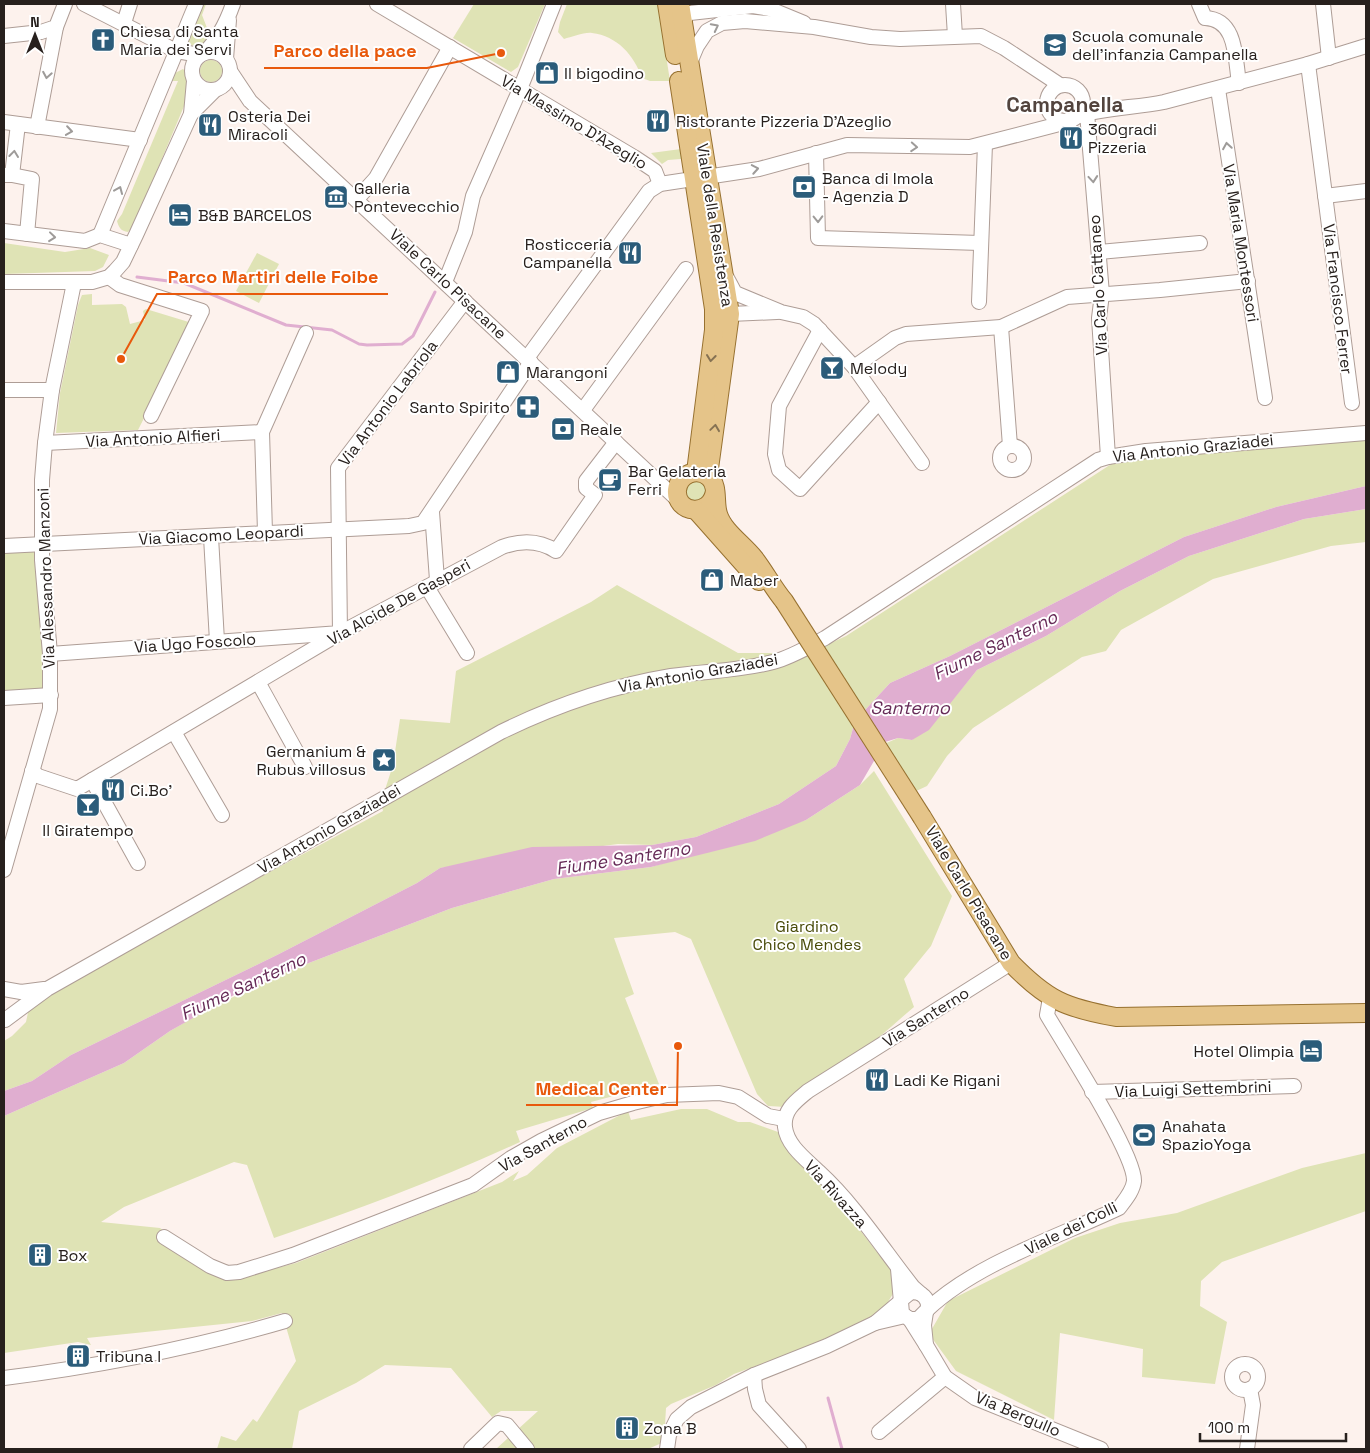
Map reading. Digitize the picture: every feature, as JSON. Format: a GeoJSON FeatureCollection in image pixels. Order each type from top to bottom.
{"type":"FeatureCollection","features":[{"type":"Feature","properties":{"kind":"main road","name":"Viale della Resistenza"},"geometry":{"type":"LineString","coordinates":[[667,4],[681,14],[700,176],[722,268],[724,309],[700,479]]}},
{"type":"Feature","properties":{"kind":"main road","name":"Viale della Resistenza"},"geometry":{"type":"LineString","coordinates":[[681,14],[700,176],[724,309]]}},
{"type":"Feature","properties":{"kind":"main road"},"geometry":{"type":"LineString","coordinates":[[700,479],[712,502],[690,508],[677,494],[677,488],[700,479]]}},
{"type":"Feature","properties":{"kind":"main road","name":"Viale Carlo Pisacane"},"geometry":{"type":"LineString","coordinates":[[700,479],[718,514],[732,534],[752,556],[784,602],[922,817],[1010,963],[1050,998],[1083,1011],[1116,1017],[1366,1013]]}},
{"type":"Feature","properties":{"kind":"main road","name":"Viale Carlo Pisacane"},"geometry":{"type":"LineString","coordinates":[[690,508],[726,544],[752,574],[773,588]]}},
{"type":"Feature","properties":{"kind":"main road"},"geometry":{"type":"LineString","coordinates":[[726,544],[742,558],[752,556]]}},
{"type":"Feature","properties":{"kind":"street"},"geometry":{"type":"LineString","coordinates":[[37,126],[56,27],[65,4]]}},
{"type":"Feature","properties":{"kind":"street"},"geometry":{"type":"LineString","coordinates":[[84,4],[124,24],[174,56],[193,75],[203,89],[218,89]]}},
{"type":"Feature","properties":{"kind":"street"},"geometry":{"type":"LineString","coordinates":[[124,24],[130,4]]}},
{"type":"Feature","properties":{"kind":"street"},"geometry":{"type":"LineString","coordinates":[[100,235],[196,4]]}},
{"type":"Feature","properties":{"kind":"street","name":"Via Massimo D'Azeglio"},"geometry":{"type":"LineString","coordinates":[[377,4],[392,8],[450,47],[641,162],[655,171],[660,184]]}},
{"type":"Feature","properties":{"kind":"street"},"geometry":{"type":"LineString","coordinates":[[445,282],[465,232],[473,196],[520,89],[554,4]]}},
{"type":"Feature","properties":{"kind":"street"},"geometry":{"type":"LineString","coordinates":[[952,4],[955,36]]}},
{"type":"Feature","properties":{"kind":"street"},"geometry":{"type":"LineString","coordinates":[[1199,4],[1205,18],[1217,18],[1226,25],[1231,34],[1239,83]]}},
{"type":"Feature","properties":{"kind":"street"},"geometry":{"type":"LineString","coordinates":[[1323,4],[1328,58]]}},
{"type":"Feature","properties":{"kind":"street"},"geometry":{"type":"LineString","coordinates":[[681,14],[753,6],[770,9],[814,27]]}},
{"type":"Feature","properties":{"kind":"street"},"geometry":{"type":"LineString","coordinates":[[4,282],[92,282],[109,276],[123,262],[191,114],[193,75],[202,54],[212,46],[231,10]]}},
{"type":"Feature","properties":{"kind":"street"},"geometry":{"type":"LineString","coordinates":[[191,114],[229,78],[231,10]]}},
{"type":"Feature","properties":{"kind":"street"},"geometry":{"type":"LineString","coordinates":[[688,66],[697,46],[707,31],[722,23],[746,21],[814,27],[890,38],[980,36],[989,39],[1060,85],[1071,86],[1082,96],[1120,109]]}},
{"type":"Feature","properties":{"kind":"street"},"geometry":{"type":"LineString","coordinates":[[4,36],[40,32],[56,27]]}},
{"type":"Feature","properties":{"kind":"street"},"geometry":{"type":"LineString","coordinates":[[660,184],[700,176],[758,169],[847,146],[878,144],[958,148],[985,144],[1079,117],[1140,107],[1218,89],[1366,46]]}},
{"type":"Feature","properties":{"kind":"street"},"geometry":{"type":"LineString","coordinates":[[357,199],[376,178],[450,47]]}},
{"type":"Feature","properties":{"kind":"street"},"geometry":{"type":"LineString","coordinates":[[174,56],[215,52],[228,65]]}},
{"type":"Feature","properties":{"kind":"street","name":"Via Francisco Ferrer"},"geometry":{"type":"LineString","coordinates":[[1308,64],[1352,403]]}},
{"type":"Feature","properties":{"kind":"street","name":"Viale Carlo Pisacane"},"geometry":{"type":"LineString","coordinates":[[228,65],[250,101],[645,469],[690,508]]}},
{"type":"Feature","properties":{"kind":"street"},"geometry":{"type":"LineString","coordinates":[[1036,71],[1045,88],[1047,102],[1053,117],[1065,122],[1079,117]]}},
{"type":"Feature","properties":{"kind":"street"},"geometry":{"type":"LineString","coordinates":[[1026,133],[1044,118],[1050,92],[1060,85]]}},
{"type":"Feature","properties":{"kind":"street","name":"Viale Carlo Pisacane"},"geometry":{"type":"LineString","coordinates":[[218,89],[250,101]]}},
{"type":"Feature","properties":{"kind":"street","name":"Via Maria Montessori"},"geometry":{"type":"LineString","coordinates":[[1218,89],[1265,398]]}},
{"type":"Feature","properties":{"kind":"street","name":"Via Carlo Cattaneo"},"geometry":{"type":"LineString","coordinates":[[1082,96],[1083,107],[1079,117],[1099,252],[1102,294],[1099,318],[1108,457]]}},
{"type":"Feature","properties":{"kind":"street"},"geometry":{"type":"LineString","coordinates":[[4,122],[140,140]]}},
{"type":"Feature","properties":{"kind":"street"},"geometry":{"type":"LineString","coordinates":[[18,124],[8,175],[32,178],[27,234]]}},
{"type":"Feature","properties":{"kind":"street"},"geometry":{"type":"LineString","coordinates":[[979,302],[985,144]]}},
{"type":"Feature","properties":{"kind":"street"},"geometry":{"type":"LineString","coordinates":[[816,153],[818,238],[980,244]]}},
{"type":"Feature","properties":{"kind":"street","name":"Via Giacomo Leopardi"},"geometry":{"type":"LineString","coordinates":[[4,546],[211,537],[265,532],[410,526],[423,523],[432,512],[529,360],[649,191],[660,184]]}},
{"type":"Feature","properties":{"kind":"street"},"geometry":{"type":"LineString","coordinates":[[1325,196],[1366,190]]}},
{"type":"Feature","properties":{"kind":"street"},"geometry":{"type":"LineString","coordinates":[[4,231],[85,241],[100,235],[131,245]]}},
{"type":"Feature","properties":{"kind":"street"},"geometry":{"type":"LineString","coordinates":[[1099,252],[1200,243]]}},
{"type":"Feature","properties":{"kind":"street"},"geometry":{"type":"LineString","coordinates":[[722,268],[735,292],[781,312],[803,318],[820,330],[854,367],[922,463]]}},
{"type":"Feature","properties":{"kind":"street"},"geometry":{"type":"LineString","coordinates":[[583,410],[686,269]]}},
{"type":"Feature","properties":{"kind":"street"},"geometry":{"type":"LineString","coordinates":[[109,276],[120,285],[202,311],[151,416]]}},
{"type":"Feature","properties":{"kind":"street"},"geometry":{"type":"LineString","coordinates":[[854,367],[895,338],[906,334],[1001,327],[1060,298],[1248,281]]}},
{"type":"Feature","properties":{"kind":"street","name":"Via Alessandro Manzoni"},"geometry":{"type":"LineString","coordinates":[[4,870],[50,709],[50,654],[42,544],[45,443],[52,390],[74,282]]}},
{"type":"Feature","properties":{"kind":"street","name":"Via Antonio Labriola"},"geometry":{"type":"LineString","coordinates":[[340,633],[338,468],[465,301]]}},
{"type":"Feature","properties":{"kind":"street"},"geometry":{"type":"LineString","coordinates":[[724,309],[758,302]]}},
{"type":"Feature","properties":{"kind":"street"},"geometry":{"type":"LineString","coordinates":[[724,309],[781,312]]}},
{"type":"Feature","properties":{"kind":"street"},"geometry":{"type":"LineString","coordinates":[[1001,327],[1010,446]]}},
{"type":"Feature","properties":{"kind":"street"},"geometry":{"type":"LineString","coordinates":[[820,330],[779,406],[775,454],[779,470],[800,489],[879,402]]}},
{"type":"Feature","properties":{"kind":"street"},"geometry":{"type":"LineString","coordinates":[[265,532],[262,432],[306,332]]}},
{"type":"Feature","properties":{"kind":"street"},"geometry":{"type":"LineString","coordinates":[[4,390],[52,390]]}},
{"type":"Feature","properties":{"kind":"street","name":"Via Antonio Alfieri"},"geometry":{"type":"LineString","coordinates":[[45,443],[262,432]]}},
{"type":"Feature","properties":{"kind":"street","name":"Via Antonio Graziadei"},"geometry":{"type":"LineString","coordinates":[[5,1021],[48,989],[486,741],[534,716],[616,687],[672,676],[752,667],[796,654],[825,638],[1089,465],[1108,457],[1146,451],[1366,433]]}},
{"type":"Feature","properties":{"kind":"street","name":"Via Alcide De Gasperi"},"geometry":{"type":"LineString","coordinates":[[32,771],[38,776],[77,789],[340,633],[432,583],[517,541],[547,545],[556,551],[595,495],[586,488],[586,481],[616,442]]}},
{"type":"Feature","properties":{"kind":"street","name":"Viale Carlo Pisacane"},"geometry":{"type":"LineString","coordinates":[[645,469],[666,476],[700,479]]}},
{"type":"Feature","properties":{"kind":"street"},"geometry":{"type":"LineString","coordinates":[[432,512],[432,583],[467,654]]}},
{"type":"Feature","properties":{"kind":"street"},"geometry":{"type":"LineString","coordinates":[[211,537],[217,642]]}},
{"type":"Feature","properties":{"kind":"street","name":"Via Ugo Foscolo"},"geometry":{"type":"LineString","coordinates":[[50,654],[340,633]]}},
{"type":"Feature","properties":{"kind":"street"},"geometry":{"type":"LineString","coordinates":[[258,682],[305,767]]}},
{"type":"Feature","properties":{"kind":"street"},"geometry":{"type":"LineString","coordinates":[[4,698],[50,695]]}},
{"type":"Feature","properties":{"kind":"street"},"geometry":{"type":"LineString","coordinates":[[174,732],[222,815]]}},
{"type":"Feature","properties":{"kind":"street"},"geometry":{"type":"LineString","coordinates":[[92,780],[138,863]]}},
{"type":"Feature","properties":{"kind":"street","name":"Via Santerno"},"geometry":{"type":"LineString","coordinates":[[164,1237],[210,1266],[227,1272],[239,1272],[293,1255],[473,1185],[511,1158],[542,1141],[600,1113],[633,1103],[667,1095],[719,1093],[738,1097],[768,1116],[784,1118],[795,1102],[808,1091],[1010,963]]}},
{"type":"Feature","properties":{"kind":"street"},"geometry":{"type":"LineString","coordinates":[[4,989],[10,1004],[5,1021]]}},
{"type":"Feature","properties":{"kind":"street","name":"Via Antonio Graziadei"},"geometry":{"type":"LineString","coordinates":[[4,989],[21,992],[48,989]]}},
{"type":"Feature","properties":{"kind":"street","name":"Viale dei Colli"},"geometry":{"type":"LineString","coordinates":[[922,1294],[948,1289],[1119,1208],[1130,1192],[1134,1181],[1132,1165],[1047,1014],[1050,998]]}},
{"type":"Feature","properties":{"kind":"street","name":"Via Luigi Settembrini"},"geometry":{"type":"LineString","coordinates":[[1092,1092],[1294,1086]]}},
{"type":"Feature","properties":{"kind":"street","name":"Via Rivazza"},"geometry":{"type":"LineString","coordinates":[[784,1118],[785,1130],[799,1152],[822,1174],[922,1294]]}},
{"type":"Feature","properties":{"kind":"street"},"geometry":{"type":"LineString","coordinates":[[897,1266],[901,1301],[900,1309],[907,1317]]}},
{"type":"Feature","properties":{"kind":"street","name":"Viale dei Colli"},"geometry":{"type":"LineString","coordinates":[[927,1310],[948,1289]]}},
{"type":"Feature","properties":{"kind":"street"},"geometry":{"type":"LineString","coordinates":[[667,1449],[669,1435],[677,1419],[691,1407],[754,1375],[827,1346],[875,1323],[912,1292],[922,1294],[927,1300],[927,1310],[918,1319],[907,1317],[875,1323]]}},
{"type":"Feature","properties":{"kind":"street","name":"Via Bergullo"},"geometry":{"type":"LineString","coordinates":[[926,1345],[924,1325],[927,1310]]}},
{"type":"Feature","properties":{"kind":"street","name":"Via Bergullo"},"geometry":{"type":"LineString","coordinates":[[907,1317],[945,1377],[975,1398],[1101,1449]]}},
{"type":"Feature","properties":{"kind":"street"},"geometry":{"type":"LineString","coordinates":[[4,1378],[96,1366],[233,1336],[285,1321]]}},
{"type":"Feature","properties":{"kind":"street"},"geometry":{"type":"LineString","coordinates":[[754,1375],[754,1389],[759,1405],[800,1449]]}},
{"type":"Feature","properties":{"kind":"street"},"geometry":{"type":"LineString","coordinates":[[879,1432],[945,1377]]}},
{"type":"Feature","properties":{"kind":"street"},"geometry":{"type":"LineString","coordinates":[[1246,1449],[1253,1405],[1250,1389]]}},
{"type":"Feature","properties":{"kind":"street"},"geometry":{"type":"LineString","coordinates":[[472,1449],[498,1423],[507,1425],[527,1449]]}},
{"type":"Feature","properties":{"kind":"green space"},"geometry":{"type":"Polygon","coordinates":[[[201,4],[206,4],[202,15],[209,33],[205,42],[194,46],[185,42],[201,4]]]}},
{"type":"Feature","properties":{"kind":"green space"},"geometry":{"type":"Polygon","coordinates":[[[474,4],[545,4],[518,67],[511,72],[453,38],[474,4]]]}},
{"type":"Feature","properties":{"kind":"green space"},"geometry":{"type":"Polygon","coordinates":[[[567,4],[658,4],[670,81],[650,81],[642,78],[629,54],[617,42],[609,38],[589,33],[564,39],[558,32],[567,4]]]}},
{"type":"Feature","properties":{"kind":"green space"},"geometry":{"type":"Polygon","coordinates":[[[211,60],[219,63],[222,71],[219,79],[211,82],[203,79],[200,71],[203,63],[211,60]]]}},
{"type":"Feature","properties":{"kind":"green space"},"geometry":{"type":"Polygon","coordinates":[[[183,69],[187,73],[190,92],[134,225],[128,232],[124,231],[117,221],[122,214],[178,81],[172,81],[175,73],[183,69]]]}},
{"type":"Feature","properties":{"kind":"green space"},"geometry":{"type":"Polygon","coordinates":[[[681,149],[681,159],[668,160],[662,164],[651,153],[681,149]]]}},
{"type":"Feature","properties":{"kind":"green space"},"geometry":{"type":"Polygon","coordinates":[[[4,243],[65,252],[90,248],[109,255],[103,267],[95,271],[4,274],[4,243]]]}},
{"type":"Feature","properties":{"kind":"green space"},"geometry":{"type":"Polygon","coordinates":[[[257,253],[279,264],[259,303],[236,291],[257,253]]]}},
{"type":"Feature","properties":{"kind":"green space"},"geometry":{"type":"Polygon","coordinates":[[[92,294],[92,305],[122,304],[126,307],[130,324],[145,320],[143,311],[146,309],[192,323],[138,430],[56,433],[60,393],[78,305],[82,295],[92,294]]]}},
{"type":"Feature","properties":{"kind":"green space"},"geometry":{"type":"Polygon","coordinates":[[[1366,439],[1366,486],[1276,507],[1184,537],[950,656],[890,683],[855,721],[850,739],[836,766],[779,804],[696,837],[652,845],[618,844],[440,868],[417,883],[277,955],[71,1055],[32,1081],[4,1091],[4,1041],[26,1022],[29,1008],[47,992],[383,811],[381,802],[393,765],[400,719],[450,723],[456,671],[591,602],[617,585],[738,653],[809,653],[846,636],[1116,461],[1366,439]]]}},
{"type":"Feature","properties":{"kind":"green space"},"geometry":{"type":"Polygon","coordinates":[[[696,481],[703,484],[706,491],[703,498],[696,501],[689,498],[686,491],[689,484],[696,481]]]}},
{"type":"Feature","properties":{"kind":"green space"},"geometry":{"type":"Polygon","coordinates":[[[1366,509],[1366,542],[1331,546],[1213,579],[1121,630],[1106,651],[1082,657],[973,728],[947,756],[927,786],[912,793],[882,745],[898,738],[912,740],[954,698],[977,670],[1046,636],[1120,591],[1189,556],[1304,519],[1366,509]]]}},
{"type":"Feature","properties":{"kind":"green space"},"geometry":{"type":"Polygon","coordinates":[[[45,541],[52,699],[4,702],[4,543],[45,541]]]}},
{"type":"Feature","properties":{"kind":"green space","name":"Giardino Chico Mendes"},"geometry":{"type":"Polygon","coordinates":[[[874,771],[952,896],[931,946],[904,979],[914,1007],[870,1044],[813,1082],[786,1107],[768,1106],[757,1094],[691,939],[675,932],[614,938],[634,994],[625,998],[659,1084],[591,1102],[593,1108],[516,1131],[520,1142],[489,1156],[398,1193],[274,1238],[247,1165],[234,1162],[124,1207],[101,1222],[160,1228],[235,1279],[296,1263],[502,1182],[519,1171],[513,1181],[527,1175],[557,1148],[628,1111],[631,1120],[681,1109],[707,1109],[738,1122],[750,1122],[778,1132],[835,1198],[891,1270],[894,1292],[885,1307],[876,1315],[821,1342],[734,1374],[716,1385],[671,1404],[666,1408],[664,1442],[648,1449],[496,1449],[538,1411],[501,1411],[492,1417],[451,1368],[385,1365],[356,1383],[299,1411],[292,1449],[217,1449],[221,1436],[236,1441],[253,1419],[257,1422],[296,1361],[282,1313],[252,1321],[87,1338],[91,1345],[78,1342],[4,1353],[4,1116],[124,1063],[170,1031],[208,1009],[288,971],[452,908],[554,879],[651,867],[806,820],[860,785],[874,771]]]}},
{"type":"Feature","properties":{"kind":"green space"},"geometry":{"type":"Polygon","coordinates":[[[1366,1153],[1366,1211],[1222,1262],[1201,1281],[1200,1306],[1227,1322],[1215,1384],[1142,1377],[1143,1349],[1060,1333],[1054,1420],[956,1371],[929,1334],[948,1301],[1075,1238],[1120,1223],[1177,1213],[1302,1168],[1366,1153]]]}},
{"type":"Feature","properties":{"kind":"water","name":"Santerno"},"geometry":{"type":"Polygon","coordinates":[[[1366,486],[1366,509],[1304,519],[1189,556],[1120,591],[1046,636],[977,670],[929,730],[912,740],[898,738],[885,742],[860,785],[806,820],[755,841],[651,867],[554,879],[452,908],[288,971],[239,992],[170,1031],[124,1063],[4,1116],[4,1091],[32,1081],[71,1055],[277,955],[417,883],[440,868],[532,847],[652,845],[696,837],[779,804],[836,766],[850,739],[855,721],[890,683],[950,656],[1184,537],[1276,507],[1366,486]]]}},
{"type":"Feature","properties":{"kind":"waterway"},"geometry":{"type":"LineString","coordinates":[[137,277],[184,283],[286,325],[332,330],[359,344],[367,345],[402,344],[413,336],[435,292]]}},
{"type":"Feature","properties":{"kind":"waterway"},"geometry":{"type":"LineString","coordinates":[[828,1398],[842,1449]]}},
{"type":"Feature","properties":{"kind":"place","name":"Chiesa di Santa Maria dei Servi"},"geometry":{"type":"Point","coordinates":[103,40]}},
{"type":"Feature","properties":{"kind":"place","name":"Scuola comunale dell'infanzia Campanella"},"geometry":{"type":"Point","coordinates":[1055,45]}},
{"type":"Feature","properties":{"kind":"place","name":"Parco della pace"},"geometry":{"type":"Point","coordinates":[501,53]}},
{"type":"Feature","properties":{"kind":"place","name":"Il bigodino"},"geometry":{"type":"Point","coordinates":[547,73]}},
{"type":"Feature","properties":{"kind":"place","name":"Ristorante Pizzeria D'Azeglio"},"geometry":{"type":"Point","coordinates":[658,121]}},
{"type":"Feature","properties":{"kind":"place","name":"Osteria Dei Miracoli"},"geometry":{"type":"Point","coordinates":[210,125]}},
{"type":"Feature","properties":{"kind":"place","name":"360gradi Pizzeria"},"geometry":{"type":"Point","coordinates":[1071,138]}},
{"type":"Feature","properties":{"kind":"place","name":"Banca di Imola - Agenzia D"},"geometry":{"type":"Point","coordinates":[804,187]}},
{"type":"Feature","properties":{"kind":"place","name":"Galleria Pontevecchio"},"geometry":{"type":"Point","coordinates":[336,197]}},
{"type":"Feature","properties":{"kind":"place","name":"B&B BARCELOS"},"geometry":{"type":"Point","coordinates":[180,215]}},
{"type":"Feature","properties":{"kind":"place","name":"Rosticceria Campanella"},"geometry":{"type":"Point","coordinates":[630,253]}},
{"type":"Feature","properties":{"kind":"place","name":"Parco Martiri delle Foibe"},"geometry":{"type":"Point","coordinates":[121,359]}},
{"type":"Feature","properties":{"kind":"place","name":"Melody"},"geometry":{"type":"Point","coordinates":[832,368]}},
{"type":"Feature","properties":{"kind":"place","name":"Marangoni"},"geometry":{"type":"Point","coordinates":[508,372]}},
{"type":"Feature","properties":{"kind":"place","name":"Santo Spirito"},"geometry":{"type":"Point","coordinates":[528,407]}},
{"type":"Feature","properties":{"kind":"place","name":"Reale"},"geometry":{"type":"Point","coordinates":[563,429]}},
{"type":"Feature","properties":{"kind":"place","name":"Bar Gelateria Ferri"},"geometry":{"type":"Point","coordinates":[610,480]}},
{"type":"Feature","properties":{"kind":"place","name":"Maber"},"geometry":{"type":"Point","coordinates":[712,580]}},
{"type":"Feature","properties":{"kind":"place","name":"Germanium & Rubus villosus"},"geometry":{"type":"Point","coordinates":[384,760]}},
{"type":"Feature","properties":{"kind":"place","name":"Ci.Bo'"},"geometry":{"type":"Point","coordinates":[113,790]}},
{"type":"Feature","properties":{"kind":"place","name":"Il Giratempo"},"geometry":{"type":"Point","coordinates":[88,805]}},
{"type":"Feature","properties":{"kind":"place","name":"Medical Center"},"geometry":{"type":"Point","coordinates":[678,1046]}},
{"type":"Feature","properties":{"kind":"place","name":"Hotel Olimpia"},"geometry":{"type":"Point","coordinates":[1311,1051]}},
{"type":"Feature","properties":{"kind":"place","name":"Ladi Ke Rigani"},"geometry":{"type":"Point","coordinates":[877,1080]}},
{"type":"Feature","properties":{"kind":"place","name":"Anahata SpazioYoga"},"geometry":{"type":"Point","coordinates":[1144,1135]}},
{"type":"Feature","properties":{"kind":"place","name":"Box"},"geometry":{"type":"Point","coordinates":[40,1255]}},
{"type":"Feature","properties":{"kind":"place","name":"Tribuna I"},"geometry":{"type":"Point","coordinates":[78,1356]}},
{"type":"Feature","properties":{"kind":"place","name":"Zona B"},"geometry":{"type":"Point","coordinates":[627,1428]}},
{"type":"Feature","properties":{"kind":"district","name":"Campanella"},"geometry":{"type":"Point","coordinates":[1065,104]}},
{"type":"Feature","properties":{"kind":"water label","name":"Fiume Santerno"},"geometry":{"type":"Point","coordinates":[995,645]}},
{"type":"Feature","properties":{"kind":"water label","name":"Fiume Santerno"},"geometry":{"type":"Point","coordinates":[623,858]}},
{"type":"Feature","properties":{"kind":"water label","name":"Fiume Santerno"},"geometry":{"type":"Point","coordinates":[243,986]}}]}
